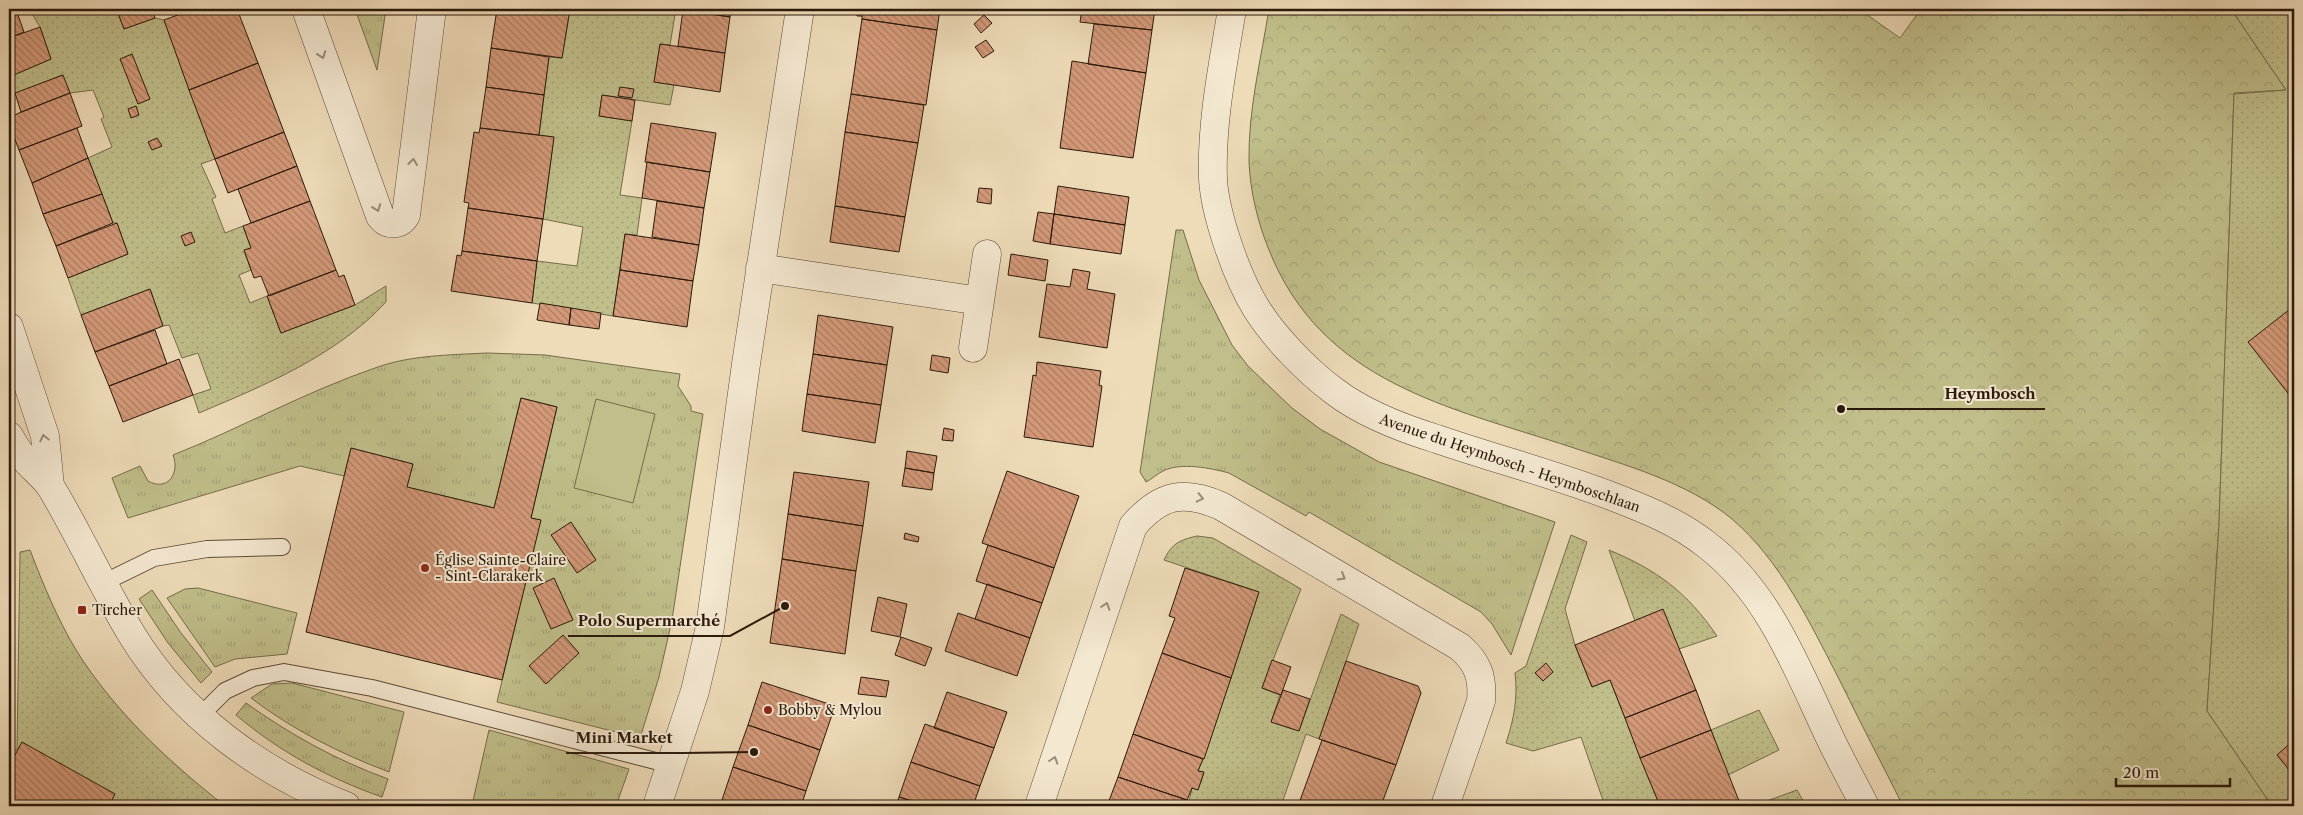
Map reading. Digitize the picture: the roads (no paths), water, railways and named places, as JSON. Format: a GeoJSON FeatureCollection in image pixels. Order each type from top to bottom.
{"type":"FeatureCollection","features":[{"type":"Feature","properties":{"kind":"street"},"geometry":{"type":"LineString","coordinates":[[306,9],[380,216],[385,222],[392,224],[400,222],[406,215],[432,9]]}},
{"type":"Feature","properties":{"kind":"street"},"geometry":{"type":"LineString","coordinates":[[657,806],[672,766],[697,683],[710,627],[760,268],[800,9]]}},
{"type":"Feature","properties":{"kind":"street","name":"Avenue du Heymbosch - Heymboschlaan"},"geometry":{"type":"LineString","coordinates":[[1232,9],[1218,100],[1213,182],[1228,244],[1256,308],[1304,364],[1334,392],[1374,416],[1437,439],[1543,471],[1636,506],[1679,525],[1710,546],[1752,590],[1792,654],[1832,741],[1865,806]]}},
{"type":"Feature","properties":{"kind":"street"},"geometry":{"type":"LineString","coordinates":[[973,348],[987,254]]}},
{"type":"Feature","properties":{"kind":"street"},"geometry":{"type":"LineString","coordinates":[[760,268],[980,301]]}},
{"type":"Feature","properties":{"kind":"street"},"geometry":{"type":"LineString","coordinates":[[9,327],[45,436],[50,486]]}},
{"type":"Feature","properties":{"kind":"street"},"geometry":{"type":"LineString","coordinates":[[9,436],[22,456],[50,486],[132,636],[158,672],[219,734],[277,774],[346,806]]}},
{"type":"Feature","properties":{"kind":"street"},"geometry":{"type":"LineString","coordinates":[[1039,806],[1133,526],[1147,510],[1164,500],[1183,495],[1203,498],[1221,506],[1460,646],[1472,657],[1479,670],[1482,686],[1481,701],[1444,806]]}},
{"type":"Feature","properties":{"kind":"lane"},"geometry":{"type":"LineString","coordinates":[[103,583],[154,558],[207,549],[282,547]]}},
{"type":"Feature","properties":{"kind":"lane"},"geometry":{"type":"LineString","coordinates":[[200,716],[225,691],[253,678],[284,672],[372,688],[672,766]]}},
{"type":"Feature","properties":{"kind":"place","name":"Heymbosch"},"geometry":{"type":"Point","coordinates":[1841,409]}},
{"type":"Feature","properties":{"kind":"place","name":"Église Sainte-Claire - Sint-Clarakerk"},"geometry":{"type":"Point","coordinates":[425,568]}},
{"type":"Feature","properties":{"kind":"place","name":"Polo Supermarché"},"geometry":{"type":"Point","coordinates":[785,606]}},
{"type":"Feature","properties":{"kind":"place","name":"Tircher"},"geometry":{"type":"Point","coordinates":[82,610]}},
{"type":"Feature","properties":{"kind":"place","name":"Bobby & Mylou"},"geometry":{"type":"Point","coordinates":[768,710]}},
{"type":"Feature","properties":{"kind":"place","name":"Mini Market"},"geometry":{"type":"Point","coordinates":[754,752]}}]}
